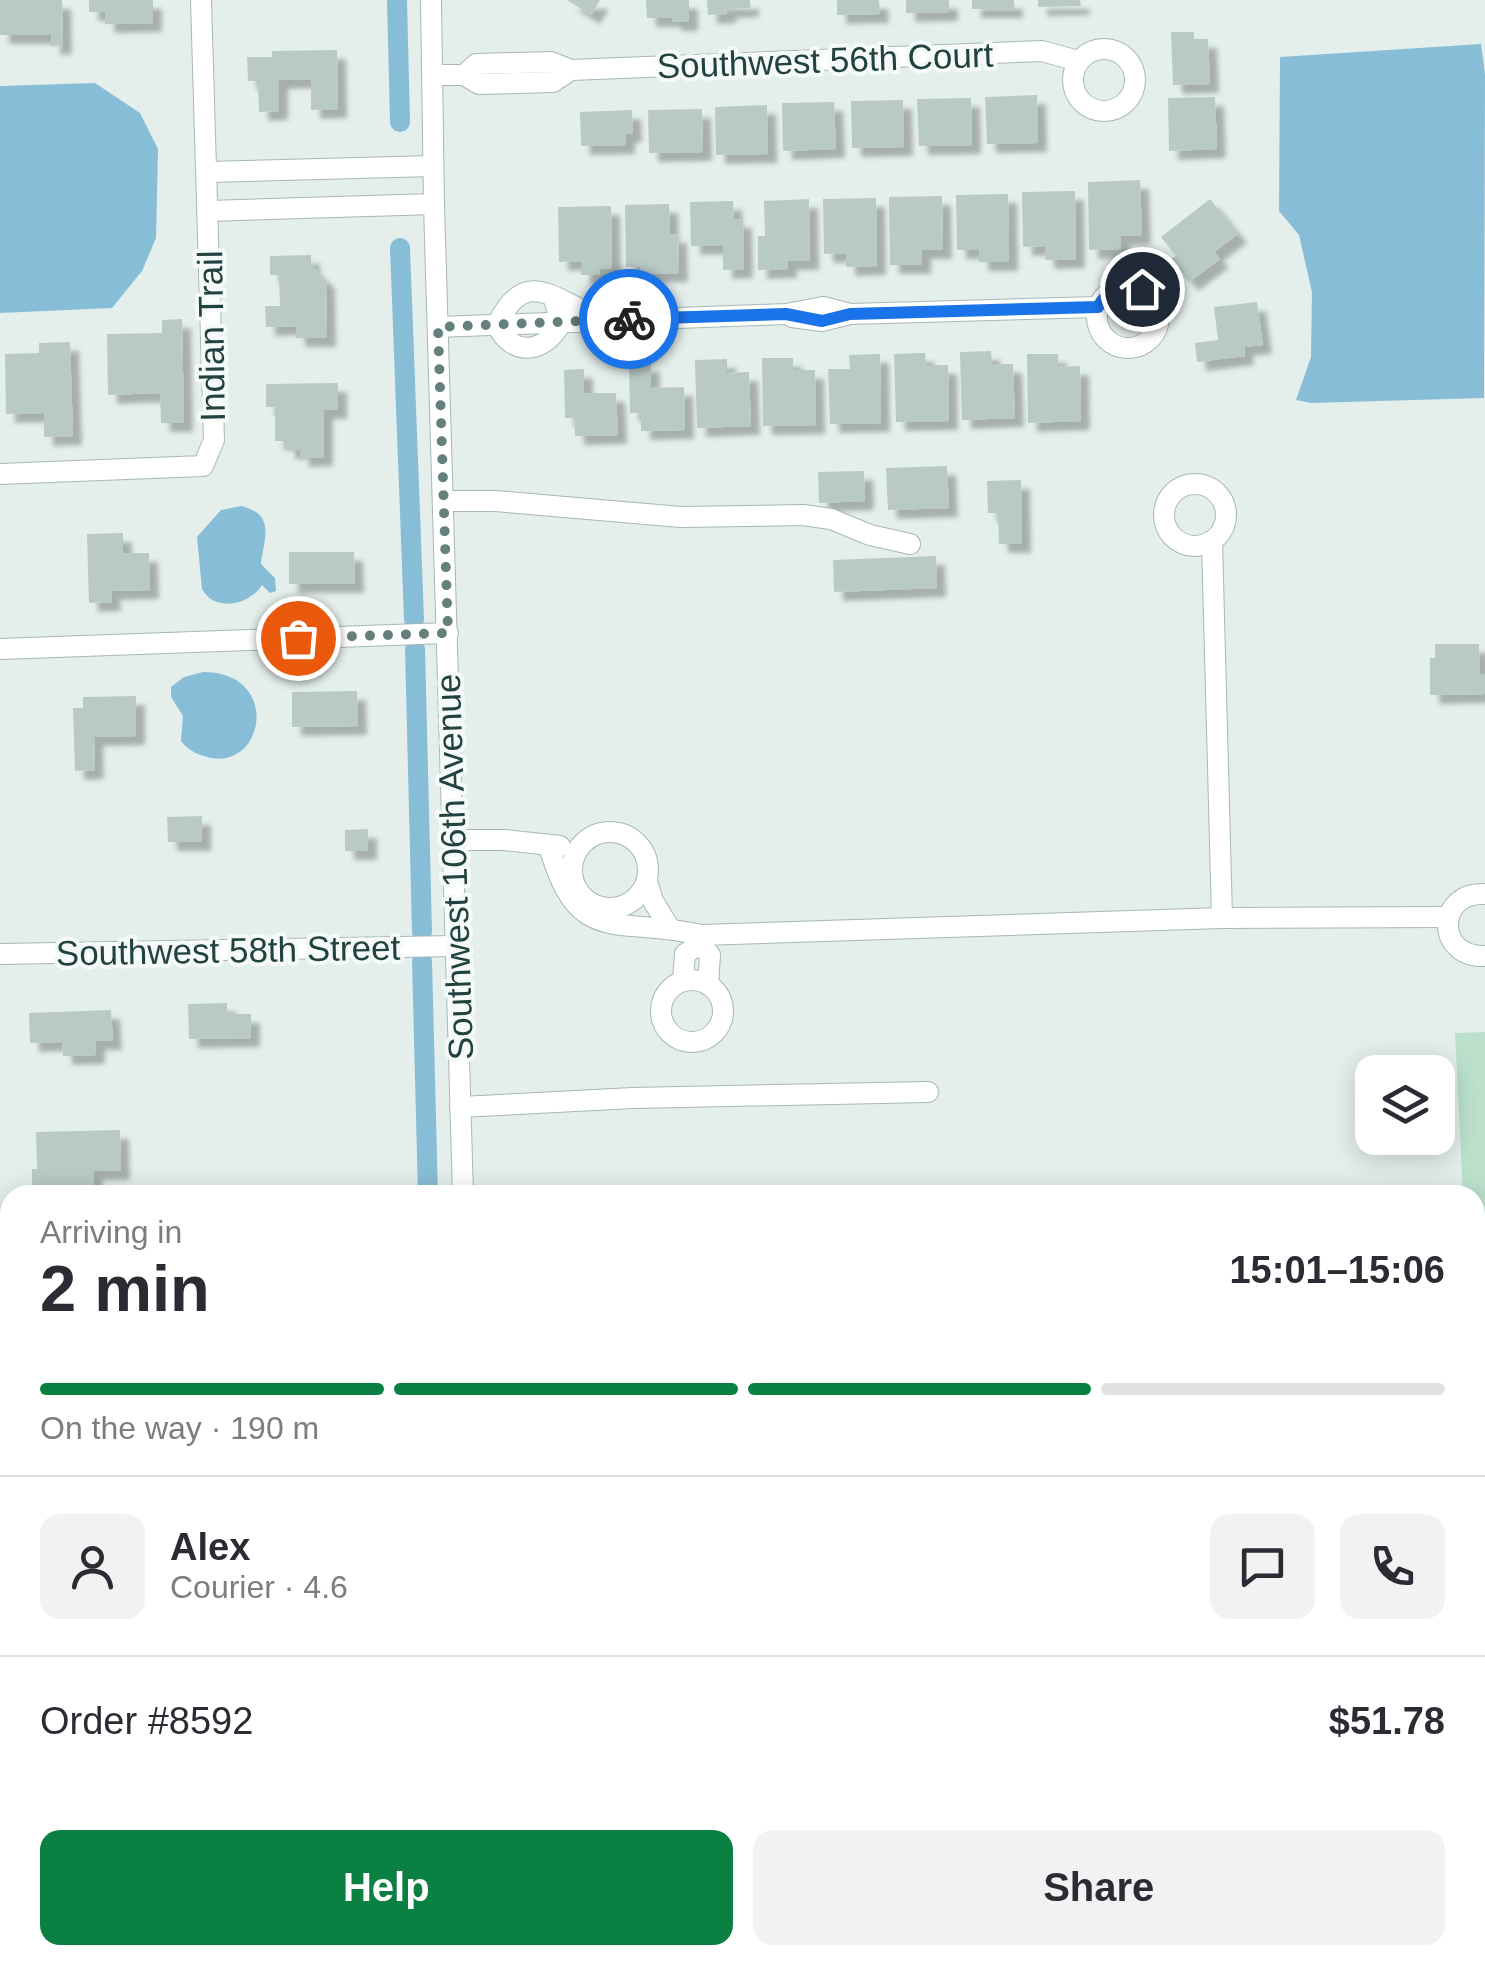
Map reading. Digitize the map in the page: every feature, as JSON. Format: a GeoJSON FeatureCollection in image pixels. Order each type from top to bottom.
{"type":"FeatureCollection","features":[{"type":"Feature","properties":{"kind":"street","name":"Indian Trail"},"geometry":{"type":"LineString","coordinates":[[0,474],[204,466],[214,440],[201,0]]}},
{"type":"Feature","properties":{"kind":"street","name":"Southwest 106th Avenue"},"geometry":{"type":"LineString","coordinates":[[431,0],[463,1185]]}},
{"type":"Feature","properties":{"kind":"street","name":"Southwest 56th Court"},"geometry":{"type":"LineString","coordinates":[[432,75],[464,75],[476,64],[551,62],[571,70],[1042,51],[1078,62]]}},
{"type":"Feature","properties":{"kind":"street"},"geometry":{"type":"LineString","coordinates":[[208,172],[433,166]]}},
{"type":"Feature","properties":{"kind":"street"},"geometry":{"type":"LineString","coordinates":[[208,211],[434,204]]}},
{"type":"Feature","properties":{"kind":"street"},"geometry":{"type":"LineString","coordinates":[[497,325],[516,296],[533,290],[605,320]]}},
{"type":"Feature","properties":{"kind":"street"},"geometry":{"type":"LineString","coordinates":[[497,325],[510,341],[535,348],[553,338],[562,322],[553,296]]}},
{"type":"Feature","properties":{"kind":"street"},"geometry":{"type":"LineString","coordinates":[[562,322],[786,314],[822,321],[850,314],[1098,307]]}},
{"type":"Feature","properties":{"kind":"street"},"geometry":{"type":"LineString","coordinates":[[438,327],[497,325]]}},
{"type":"Feature","properties":{"kind":"street"},"geometry":{"type":"LineString","coordinates":[[443,501],[495,501],[681,517],[803,515],[830,519],[870,535],[910,544]]}},
{"type":"Feature","properties":{"kind":"street"},"geometry":{"type":"LineString","coordinates":[[1212,541],[1222,918]]}},
{"type":"Feature","properties":{"kind":"street"},"geometry":{"type":"LineString","coordinates":[[0,649],[448,633]]}},
{"type":"Feature","properties":{"kind":"street"},"geometry":{"type":"LineString","coordinates":[[453,840],[504,840],[568,847],[606,832],[630,837],[646,856],[653,901],[669,927]]}},
{"type":"Feature","properties":{"kind":"street"},"geometry":{"type":"LineString","coordinates":[[583,842],[572,865],[577,889],[596,906],[608,908],[633,902],[648,881]]}},
{"type":"Feature","properties":{"kind":"street"},"geometry":{"type":"LineString","coordinates":[[549,846],[572,865]]}},
{"type":"Feature","properties":{"kind":"street"},"geometry":{"type":"LineString","coordinates":[[549,846],[559,882],[585,915],[611,924],[669,927]]}},
{"type":"Feature","properties":{"kind":"street"},"geometry":{"type":"LineString","coordinates":[[1485,894],[1460,900],[1448,917],[1456,946],[1474,956],[1485,956]]}},
{"type":"Feature","properties":{"kind":"street"},"geometry":{"type":"LineString","coordinates":[[633,902],[644,914],[701,939],[1222,918],[1448,917]]}},
{"type":"Feature","properties":{"kind":"street"},"geometry":{"type":"LineString","coordinates":[[683,981],[685,954],[701,939]]}},
{"type":"Feature","properties":{"kind":"street"},"geometry":{"type":"LineString","coordinates":[[701,939],[710,955],[708,985]]}},
{"type":"Feature","properties":{"kind":"street","name":"Southwest 58th Street"},"geometry":{"type":"LineString","coordinates":[[0,954],[456,946]]}},
{"type":"Feature","properties":{"kind":"street"},"geometry":{"type":"LineString","coordinates":[[683,981],[708,985],[719,996],[719,1026],[704,1040],[684,1042],[667,1031],[660,1012],[666,993],[683,981]]}},
{"type":"Feature","properties":{"kind":"street"},"geometry":{"type":"LineString","coordinates":[[460,1107],[633,1098],[928,1092]]}},
{"type":"Feature","properties":{"kind":"green space"},"geometry":{"type":"Polygon","coordinates":[[[1485,1032],[1485,1185],[1463,1185],[1455,1033],[1485,1032]]]}},
{"type":"Feature","properties":{"kind":"water"},"geometry":{"type":"Polygon","coordinates":[[[1481,44],[1485,74],[1484,398],[1311,403],[1296,400],[1311,357],[1312,292],[1299,235],[1279,211],[1280,57],[1481,44]]]}},
{"type":"Feature","properties":{"kind":"water"},"geometry":{"type":"Polygon","coordinates":[[[95,83],[140,113],[158,149],[156,238],[142,271],[112,308],[0,313],[0,86],[95,83]]]}},
{"type":"Feature","properties":{"kind":"water"},"geometry":{"type":"Polygon","coordinates":[[[241,506],[264,521],[261,564],[275,578],[276,591],[270,593],[262,585],[249,598],[223,603],[207,596],[202,589],[197,537],[221,510],[241,506]]]}},
{"type":"Feature","properties":{"kind":"water"},"geometry":{"type":"Polygon","coordinates":[[[203,672],[228,676],[245,688],[254,703],[252,737],[242,750],[226,758],[199,755],[181,741],[183,716],[171,697],[171,687],[184,677],[203,672]]]}},
{"type":"Feature","properties":{"kind":"building"},"geometry":{"type":"Polygon","coordinates":[[[0,0],[62,0],[63,45],[51,46],[51,35],[0,35],[0,0]]]}},
{"type":"Feature","properties":{"kind":"building"},"geometry":{"type":"Polygon","coordinates":[[[89,0],[153,0],[153,23],[105,24],[105,12],[89,12],[89,0]]]}},
{"type":"Feature","properties":{"kind":"building"},"geometry":{"type":"Polygon","coordinates":[[[567,0],[600,0],[591,15],[567,0]]]}},
{"type":"Feature","properties":{"kind":"building"},"geometry":{"type":"Polygon","coordinates":[[[646,0],[689,0],[689,22],[647,18],[646,0]]]}},
{"type":"Feature","properties":{"kind":"building"},"geometry":{"type":"Polygon","coordinates":[[[707,0],[750,0],[750,8],[708,15],[707,0]]]}},
{"type":"Feature","properties":{"kind":"building"},"geometry":{"type":"Polygon","coordinates":[[[837,0],[879,0],[880,14],[837,15],[837,0]]]}},
{"type":"Feature","properties":{"kind":"building"},"geometry":{"type":"Polygon","coordinates":[[[906,0],[949,0],[949,12],[906,13],[906,0]]]}},
{"type":"Feature","properties":{"kind":"building"},"geometry":{"type":"Polygon","coordinates":[[[972,0],[1014,0],[1014,9],[972,9],[972,0]]]}},
{"type":"Feature","properties":{"kind":"building"},"geometry":{"type":"Polygon","coordinates":[[[1038,0],[1080,0],[1081,6],[1038,7],[1038,0]]]}},
{"type":"Feature","properties":{"kind":"building"},"geometry":{"type":"Polygon","coordinates":[[[1171,32],[1194,32],[1194,39],[1208,39],[1210,84],[1173,85],[1171,32]]]}},
{"type":"Feature","properties":{"kind":"building"},"geometry":{"type":"Polygon","coordinates":[[[337,50],[338,109],[311,110],[311,79],[279,80],[279,111],[259,112],[258,81],[248,81],[247,57],[272,57],[272,51],[337,50]]]}},
{"type":"Feature","properties":{"kind":"building"},"geometry":{"type":"Polygon","coordinates":[[[1037,95],[1038,143],[987,144],[985,97],[1037,95]]]}},
{"type":"Feature","properties":{"kind":"building"},"geometry":{"type":"Polygon","coordinates":[[[1215,97],[1217,149],[1169,151],[1168,98],[1215,97]]]}},
{"type":"Feature","properties":{"kind":"building"},"geometry":{"type":"Polygon","coordinates":[[[971,98],[972,145],[919,146],[917,99],[971,98]]]}},
{"type":"Feature","properties":{"kind":"building"},"geometry":{"type":"Polygon","coordinates":[[[903,100],[904,147],[852,148],[851,101],[903,100]]]}},
{"type":"Feature","properties":{"kind":"building"},"geometry":{"type":"Polygon","coordinates":[[[834,102],[836,149],[783,151],[782,103],[834,102]]]}},
{"type":"Feature","properties":{"kind":"building"},"geometry":{"type":"Polygon","coordinates":[[[767,105],[768,154],[716,155],[715,107],[767,105]]]}},
{"type":"Feature","properties":{"kind":"building"},"geometry":{"type":"Polygon","coordinates":[[[702,109],[703,152],[649,153],[648,110],[702,109]]]}},
{"type":"Feature","properties":{"kind":"building"},"geometry":{"type":"Polygon","coordinates":[[[632,110],[633,133],[626,134],[626,145],[581,146],[580,112],[632,110]]]}},
{"type":"Feature","properties":{"kind":"building"},"geometry":{"type":"Polygon","coordinates":[[[1140,180],[1142,235],[1120,236],[1121,249],[1089,250],[1088,182],[1140,180]]]}},
{"type":"Feature","properties":{"kind":"building"},"geometry":{"type":"Polygon","coordinates":[[[1075,191],[1076,259],[1045,260],[1045,246],[1023,247],[1022,192],[1075,191]]]}},
{"type":"Feature","properties":{"kind":"building"},"geometry":{"type":"Polygon","coordinates":[[[1008,194],[1009,262],[979,262],[979,250],[957,250],[956,195],[1008,194]]]}},
{"type":"Feature","properties":{"kind":"building"},"geometry":{"type":"Polygon","coordinates":[[[942,196],[943,250],[922,250],[922,265],[890,265],[889,197],[942,196]]]}},
{"type":"Feature","properties":{"kind":"building"},"geometry":{"type":"Polygon","coordinates":[[[876,198],[877,266],[846,267],[846,253],[824,254],[823,199],[876,198]]]}},
{"type":"Feature","properties":{"kind":"building"},"geometry":{"type":"Polygon","coordinates":[[[809,199],[810,261],[788,261],[788,269],[758,270],[758,236],[765,236],[764,201],[809,199]]]}},
{"type":"Feature","properties":{"kind":"building"},"geometry":{"type":"Polygon","coordinates":[[[1210,199],[1238,234],[1214,252],[1220,259],[1189,282],[1171,259],[1176,256],[1161,237],[1210,199]]]}},
{"type":"Feature","properties":{"kind":"building"},"geometry":{"type":"Polygon","coordinates":[[[733,201],[734,219],[743,219],[744,269],[723,270],[723,245],[691,246],[690,202],[733,201]]]}},
{"type":"Feature","properties":{"kind":"building"},"geometry":{"type":"Polygon","coordinates":[[[669,204],[670,234],[678,234],[679,273],[641,274],[640,267],[626,267],[625,205],[669,204]]]}},
{"type":"Feature","properties":{"kind":"building"},"geometry":{"type":"Polygon","coordinates":[[[611,206],[612,268],[600,269],[600,275],[581,275],[581,261],[559,262],[558,207],[611,206]]]}},
{"type":"Feature","properties":{"kind":"building"},"geometry":{"type":"Polygon","coordinates":[[[311,255],[311,265],[326,280],[327,338],[296,338],[296,326],[266,327],[265,306],[280,306],[279,275],[270,275],[270,256],[311,255]]]}},
{"type":"Feature","properties":{"kind":"building"},"geometry":{"type":"Polygon","coordinates":[[[1257,302],[1263,345],[1244,347],[1245,356],[1197,362],[1195,343],[1218,340],[1214,307],[1257,302]]]}},
{"type":"Feature","properties":{"kind":"building"},"geometry":{"type":"Polygon","coordinates":[[[182,319],[184,423],[161,423],[160,393],[108,395],[107,334],[162,333],[162,320],[182,319]]]}},
{"type":"Feature","properties":{"kind":"building"},"geometry":{"type":"Polygon","coordinates":[[[70,342],[73,436],[44,437],[44,413],[6,414],[5,354],[39,353],[39,343],[70,342]]]}},
{"type":"Feature","properties":{"kind":"building"},"geometry":{"type":"Polygon","coordinates":[[[991,351],[992,364],[1013,364],[1015,418],[962,420],[960,352],[991,351]]]}},
{"type":"Feature","properties":{"kind":"building"},"geometry":{"type":"Polygon","coordinates":[[[925,353],[926,365],[948,365],[949,421],[896,422],[894,354],[925,353]]]}},
{"type":"Feature","properties":{"kind":"building"},"geometry":{"type":"Polygon","coordinates":[[[880,354],[881,423],[830,424],[828,369],[850,369],[849,355],[880,354]]]}},
{"type":"Feature","properties":{"kind":"building"},"geometry":{"type":"Polygon","coordinates":[[[1027,354],[1058,354],[1058,367],[1080,366],[1081,421],[1028,423],[1027,354]]]}},
{"type":"Feature","properties":{"kind":"building"},"geometry":{"type":"Polygon","coordinates":[[[762,358],[793,358],[793,370],[815,370],[816,425],[763,426],[762,358]]]}},
{"type":"Feature","properties":{"kind":"building"},"geometry":{"type":"Polygon","coordinates":[[[727,359],[727,373],[749,372],[751,426],[697,428],[695,360],[727,359]]]}},
{"type":"Feature","properties":{"kind":"building"},"geometry":{"type":"Polygon","coordinates":[[[651,363],[651,388],[684,387],[685,430],[641,431],[641,413],[630,413],[629,364],[651,363]]]}},
{"type":"Feature","properties":{"kind":"building"},"geometry":{"type":"Polygon","coordinates":[[[584,369],[584,393],[616,393],[618,435],[575,436],[574,418],[565,418],[564,370],[584,369]]]}},
{"type":"Feature","properties":{"kind":"building"},"geometry":{"type":"Polygon","coordinates":[[[338,383],[338,410],[324,410],[324,457],[300,458],[300,450],[286,450],[286,441],[275,441],[275,407],[266,407],[266,384],[338,383]]]}},
{"type":"Feature","properties":{"kind":"building"},"geometry":{"type":"Polygon","coordinates":[[[947,466],[949,508],[888,510],[886,468],[947,466]]]}},
{"type":"Feature","properties":{"kind":"building"},"geometry":{"type":"Polygon","coordinates":[[[864,471],[865,501],[819,503],[818,472],[864,471]]]}},
{"type":"Feature","properties":{"kind":"building"},"geometry":{"type":"Polygon","coordinates":[[[1021,480],[1022,544],[999,544],[998,513],[988,513],[987,481],[1021,480]]]}},
{"type":"Feature","properties":{"kind":"building"},"geometry":{"type":"Polygon","coordinates":[[[123,533],[123,553],[149,553],[150,590],[111,591],[112,602],[89,603],[87,534],[123,533]]]}},
{"type":"Feature","properties":{"kind":"building"},"geometry":{"type":"Polygon","coordinates":[[[289,552],[354,552],[355,584],[289,584],[289,552]]]}},
{"type":"Feature","properties":{"kind":"building"},"geometry":{"type":"Polygon","coordinates":[[[936,556],[937,588],[834,592],[833,560],[936,556]]]}},
{"type":"Feature","properties":{"kind":"building"},"geometry":{"type":"Polygon","coordinates":[[[1435,644],[1479,644],[1485,694],[1430,695],[1430,658],[1435,658],[1435,644]]]}},
{"type":"Feature","properties":{"kind":"building"},"geometry":{"type":"Polygon","coordinates":[[[357,691],[358,726],[292,727],[292,692],[357,691]]]}},
{"type":"Feature","properties":{"kind":"building"},"geometry":{"type":"Polygon","coordinates":[[[136,696],[136,736],[94,737],[95,770],[75,771],[73,708],[83,708],[83,697],[136,696]]]}},
{"type":"Feature","properties":{"kind":"building"},"geometry":{"type":"Polygon","coordinates":[[[202,816],[202,842],[168,842],[167,817],[202,816]]]}},
{"type":"Feature","properties":{"kind":"building"},"geometry":{"type":"Polygon","coordinates":[[[368,829],[368,851],[345,851],[345,830],[368,829]]]}},
{"type":"Feature","properties":{"kind":"building"},"geometry":{"type":"Polygon","coordinates":[[[227,1003],[227,1014],[251,1014],[251,1038],[189,1039],[188,1004],[227,1003]]]}},
{"type":"Feature","properties":{"kind":"building"},"geometry":{"type":"Polygon","coordinates":[[[111,1010],[113,1041],[96,1041],[96,1055],[63,1056],[62,1042],[30,1043],[29,1013],[111,1010]]]}},
{"type":"Feature","properties":{"kind":"building"},"geometry":{"type":"Polygon","coordinates":[[[120,1130],[121,1171],[94,1171],[94,1185],[32,1185],[32,1169],[37,1169],[36,1132],[120,1130]]]}},
{"type":"Feature","properties":{"kind":"waterway"},"geometry":{"type":"LineString","coordinates":[[397,0],[400,122]]}},
{"type":"Feature","properties":{"kind":"waterway"},"geometry":{"type":"LineString","coordinates":[[400,248],[414,619]]}},
{"type":"Feature","properties":{"kind":"waterway"},"geometry":{"type":"LineString","coordinates":[[415,649],[422,932]]}},
{"type":"Feature","properties":{"kind":"waterway"},"geometry":{"type":"LineString","coordinates":[[422,961],[428,1185]]}},
{"type":"Feature","properties":{"kind":"way so far"},"geometry":{"type":"LineString","coordinates":[[298,638],[448,633],[438,327],[629,319]]}},
{"type":"Feature","properties":{"kind":"route"},"geometry":{"type":"LineString","coordinates":[[629,319],[786,314],[822,321],[850,314],[1098,307],[1111,291],[1131,286],[1142,289]]}}]}
